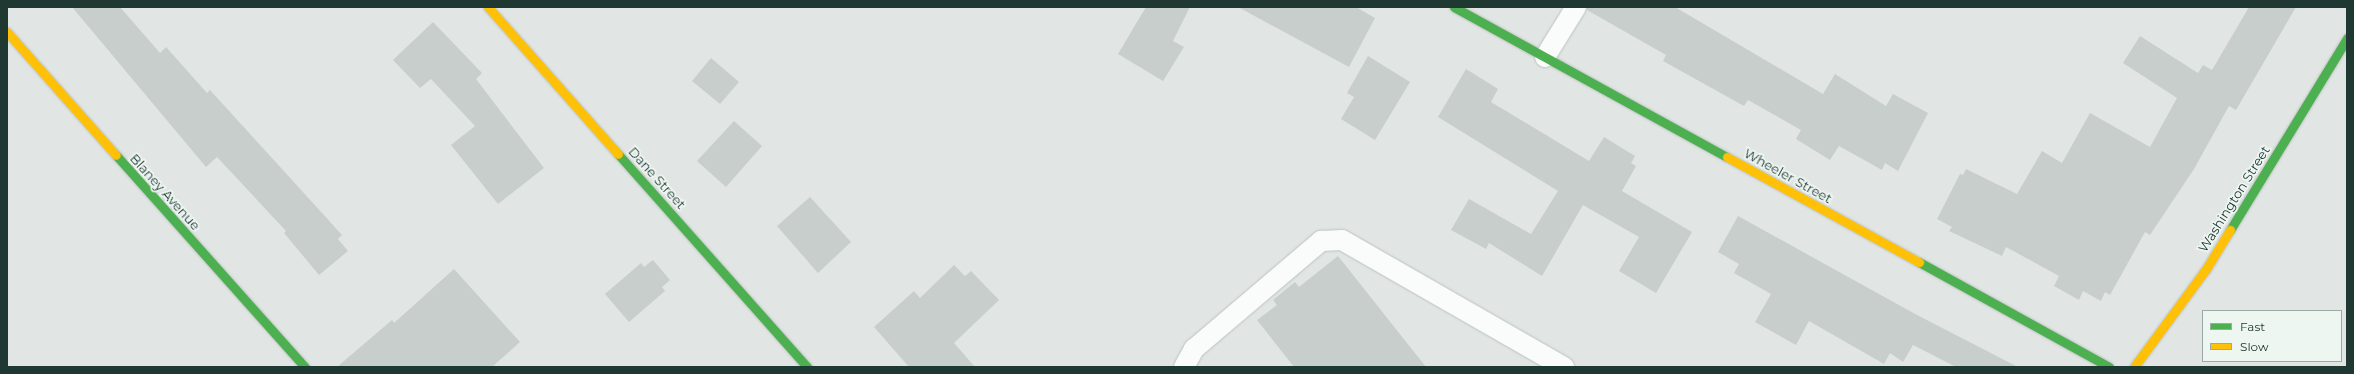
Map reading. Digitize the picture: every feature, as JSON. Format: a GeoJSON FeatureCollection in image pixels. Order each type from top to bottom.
{"type":"FeatureCollection","features":[{"type":"Feature","properties":{"kind":"street","name":"Dane Street"},"geometry":{"type":"LineString","coordinates":[[488,7],[807,367]]}},
{"type":"Feature","properties":{"kind":"street","name":"Wheeler Street"},"geometry":{"type":"LineString","coordinates":[[1454,7],[2109,367]]}},
{"type":"Feature","properties":{"kind":"street","name":"Blaney Avenue"},"geometry":{"type":"LineString","coordinates":[[7,32],[305,367]]}},
{"type":"Feature","properties":{"kind":"street","name":"Washington Street"},"geometry":{"type":"LineString","coordinates":[[2134,367],[2206,269],[2347,38]]}},
{"type":"Feature","properties":{"kind":"lane"},"geometry":{"type":"LineString","coordinates":[[1545,58],[1576,7]]}},
{"type":"Feature","properties":{"kind":"lane"},"geometry":{"type":"LineString","coordinates":[[1184,367],[1194,349],[1321,241],[1342,240],[1564,367]]}},
{"type":"Feature","properties":{"kind":"building"},"geometry":{"type":"Polygon","coordinates":[[[72,7],[120,7],[160,53],[166,47],[207,93],[210,90],[342,235],[338,239],[348,251],[319,275],[284,233],[286,231],[217,157],[206,167],[72,7]]]}},
{"type":"Feature","properties":{"kind":"building"},"geometry":{"type":"Polygon","coordinates":[[[1146,7],[1190,7],[1173,41],[1184,47],[1163,81],[1118,54],[1146,7]]]}},
{"type":"Feature","properties":{"kind":"building"},"geometry":{"type":"Polygon","coordinates":[[[1238,7],[1356,7],[1375,18],[1349,67],[1238,7]]]}},
{"type":"Feature","properties":{"kind":"building"},"geometry":{"type":"Polygon","coordinates":[[[1587,7],[1675,7],[1823,94],[1835,74],[1886,106],[1893,94],[1928,113],[1898,171],[1885,163],[1882,170],[1839,146],[1830,160],[1796,139],[1801,130],[1748,100],[1744,106],[1663,61],[1666,55],[1587,10],[1587,7]]]}},
{"type":"Feature","properties":{"kind":"building"},"geometry":{"type":"Polygon","coordinates":[[[2249,7],[2296,7],[2236,110],[2229,106],[2194,169],[2150,235],[2145,232],[2110,295],[2105,292],[2101,301],[2083,291],[2079,300],[2054,286],[2059,276],[2006,247],[2002,256],[1949,231],[1952,227],[1937,219],[1960,174],[1963,175],[1966,169],[2017,194],[2042,151],[2062,163],[2090,113],[2150,147],[2177,98],[2123,63],[2140,36],[2198,73],[2203,65],[2212,70],[2249,7]]]}},
{"type":"Feature","properties":{"kind":"building"},"geometry":{"type":"Polygon","coordinates":[[[433,22],[482,73],[476,79],[544,168],[498,204],[451,145],[475,126],[431,79],[420,88],[393,60],[433,22]]]}},
{"type":"Feature","properties":{"kind":"building"},"geometry":{"type":"Polygon","coordinates":[[[1368,56],[1410,82],[1375,140],[1341,119],[1354,97],[1347,93],[1368,56]]]}},
{"type":"Feature","properties":{"kind":"building"},"geometry":{"type":"Polygon","coordinates":[[[711,58],[739,82],[720,104],[692,81],[711,58]]]}},
{"type":"Feature","properties":{"kind":"building"},"geometry":{"type":"Polygon","coordinates":[[[1466,69],[1498,89],[1491,102],[1589,161],[1604,137],[1635,156],[1631,163],[1636,166],[1622,191],[1692,232],[1656,293],[1619,271],[1639,237],[1583,205],[1542,276],[1489,243],[1486,249],[1451,230],[1469,199],[1531,234],[1558,191],[1438,117],[1466,69]]]}},
{"type":"Feature","properties":{"kind":"building"},"geometry":{"type":"Polygon","coordinates":[[[734,121],[762,146],[726,187],[697,161],[734,121]]]}},
{"type":"Feature","properties":{"kind":"building"},"geometry":{"type":"Polygon","coordinates":[[[810,197],[851,242],[818,273],[777,226],[810,197]]]}},
{"type":"Feature","properties":{"kind":"building"},"geometry":{"type":"Polygon","coordinates":[[[1738,216],[1917,315],[2018,367],[1956,367],[1913,345],[1903,362],[1890,353],[1884,364],[1809,321],[1796,345],[1755,322],[1771,294],[1734,273],[1739,264],[1718,252],[1738,216]]]}},
{"type":"Feature","properties":{"kind":"building"},"geometry":{"type":"Polygon","coordinates":[[[1338,256],[1426,367],[1294,367],[1257,320],[1277,305],[1273,300],[1295,282],[1299,287],[1338,256]]]}},
{"type":"Feature","properties":{"kind":"building"},"geometry":{"type":"Polygon","coordinates":[[[653,260],[670,280],[662,287],[665,291],[629,322],[605,294],[641,263],[644,267],[653,260]]]}},
{"type":"Feature","properties":{"kind":"building"},"geometry":{"type":"Polygon","coordinates":[[[954,265],[965,276],[971,271],[999,300],[954,343],[975,367],[909,367],[874,327],[914,291],[920,298],[954,265]]]}},
{"type":"Feature","properties":{"kind":"building"},"geometry":{"type":"Polygon","coordinates":[[[454,269],[520,342],[492,367],[337,367],[392,320],[394,323],[454,269]]]}},
{"type":"Feature","properties":{"kind":"traffic: fast"},"geometry":{"type":"LineString","coordinates":[[1454,7],[1727,157]]}},
{"type":"Feature","properties":{"kind":"traffic: fast"},"geometry":{"type":"LineString","coordinates":[[2230,230],[2347,38]]}},
{"type":"Feature","properties":{"kind":"traffic: fast"},"geometry":{"type":"LineString","coordinates":[[618,154],[807,367]]}},
{"type":"Feature","properties":{"kind":"traffic: fast"},"geometry":{"type":"LineString","coordinates":[[116,155],[305,367]]}},
{"type":"Feature","properties":{"kind":"traffic: fast"},"geometry":{"type":"LineString","coordinates":[[1919,262],[2109,367]]}},
{"type":"Feature","properties":{"kind":"traffic: slow"},"geometry":{"type":"LineString","coordinates":[[488,7],[618,154]]}},
{"type":"Feature","properties":{"kind":"traffic: slow"},"geometry":{"type":"LineString","coordinates":[[7,32],[116,155]]}},
{"type":"Feature","properties":{"kind":"traffic: slow"},"geometry":{"type":"LineString","coordinates":[[1727,157],[1919,262]]}},
{"type":"Feature","properties":{"kind":"traffic: slow"},"geometry":{"type":"LineString","coordinates":[[2134,367],[2206,269],[2230,230]]}}]}
